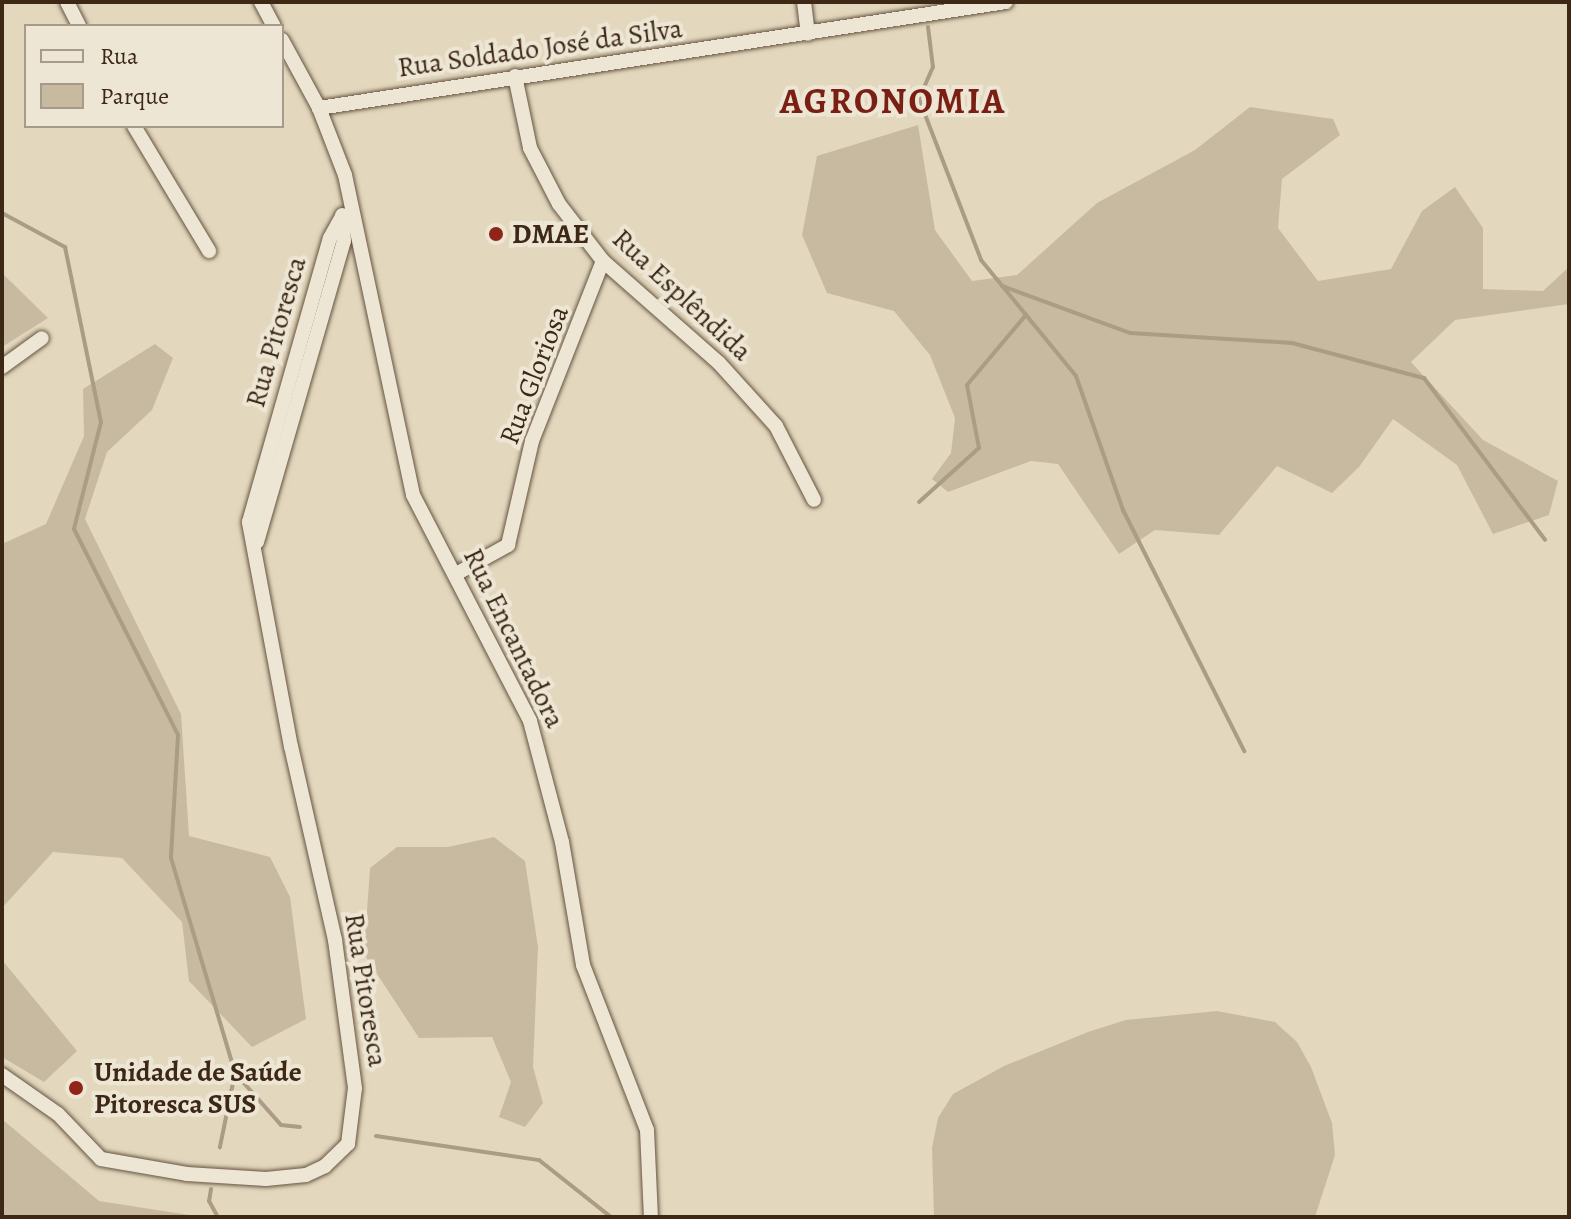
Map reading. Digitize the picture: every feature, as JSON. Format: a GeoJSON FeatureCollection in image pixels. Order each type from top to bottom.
{"type":"FeatureCollection","features":[{"type":"Feature","properties":{"kind":"street"},"geometry":{"type":"LineString","coordinates":[[67,2],[78,24]]}},
{"type":"Feature","properties":{"kind":"street"},"geometry":{"type":"LineString","coordinates":[[261,2],[273,24]]}},
{"type":"Feature","properties":{"kind":"street"},"geometry":{"type":"LineString","coordinates":[[804,2],[808,34]]}},
{"type":"Feature","properties":{"kind":"street","name":"Rua Soldado José da Silva"},"geometry":{"type":"LineString","coordinates":[[319,108],[1006,2]]}},
{"type":"Feature","properties":{"kind":"street","name":"Rua Encantadora"},"geometry":{"type":"LineString","coordinates":[[284,44],[319,108],[345,175],[413,495],[456,574],[534,734],[562,842],[583,965],[647,1130],[651,1217]]}},
{"type":"Feature","properties":{"kind":"street","name":"Rua Esplêndida"},"geometry":{"type":"LineString","coordinates":[[515,76],[530,148],[559,204],[603,261],[719,363],[776,426],[814,500]]}},
{"type":"Feature","properties":{"kind":"street"},"geometry":{"type":"LineString","coordinates":[[135,128],[209,251]]}},
{"type":"Feature","properties":{"kind":"street","name":"Rua Pitoresca"},"geometry":{"type":"LineString","coordinates":[[2,1075],[58,1114],[101,1159],[187,1174],[266,1179],[306,1175],[325,1166],[348,1144],[355,1088],[335,940],[255,556],[344,241],[345,175]]}},
{"type":"Feature","properties":{"kind":"street","name":"Rua Gloriosa"},"geometry":{"type":"LineString","coordinates":[[456,574],[508,545],[532,441],[603,261]]}},
{"type":"Feature","properties":{"kind":"street"},"geometry":{"type":"LineString","coordinates":[[2,367],[42,338]]}},
{"type":"Feature","properties":{"kind":"green space"},"geometry":{"type":"Polygon","coordinates":[[[1250,107],[1333,119],[1340,135],[1282,179],[1278,228],[1318,281],[1391,269],[1422,211],[1455,187],[1483,228],[1483,289],[1543,291],[1569,267],[1569,304],[1455,320],[1411,362],[1483,440],[1558,481],[1549,515],[1493,534],[1457,465],[1393,419],[1359,467],[1332,493],[1277,466],[1219,535],[1155,530],[1119,554],[1058,464],[1031,461],[948,492],[932,479],[951,453],[955,418],[930,355],[894,311],[827,293],[802,235],[817,156],[918,125],[935,230],[972,281],[1017,275],[1097,203],[1195,150],[1250,107]]]}},
{"type":"Feature","properties":{"kind":"green space"},"geometry":{"type":"Polygon","coordinates":[[[2,273],[48,318],[2,347],[2,273]]]}},
{"type":"Feature","properties":{"kind":"green space"},"geometry":{"type":"Polygon","coordinates":[[[155,344],[173,358],[152,410],[107,452],[85,519],[181,714],[189,836],[270,857],[290,897],[306,1019],[252,1047],[189,981],[182,922],[122,858],[53,852],[2,908],[2,544],[46,524],[84,436],[83,389],[155,344]]]}},
{"type":"Feature","properties":{"kind":"green space"},"geometry":{"type":"Polygon","coordinates":[[[494,837],[525,861],[538,947],[533,1067],[543,1103],[525,1127],[499,1117],[511,1082],[492,1037],[419,1038],[364,954],[370,868],[397,847],[448,847],[494,837]]]}},
{"type":"Feature","properties":{"kind":"green space"},"geometry":{"type":"Polygon","coordinates":[[[2,960],[77,1051],[44,1082],[2,1057],[2,960]]]}},
{"type":"Feature","properties":{"kind":"green space"},"geometry":{"type":"Polygon","coordinates":[[[1217,1011],[1275,1022],[1297,1042],[1311,1067],[1332,1123],[1335,1155],[1315,1217],[934,1217],[932,1148],[938,1118],[953,1094],[1004,1066],[1126,1020],[1217,1011]]]}},
{"type":"Feature","properties":{"kind":"green space"},"geometry":{"type":"Polygon","coordinates":[[[2,1119],[99,1201],[202,1217],[2,1217],[2,1119]]]}},
{"type":"Feature","properties":{"kind":"waterway"},"geometry":{"type":"LineString","coordinates":[[928,27],[933,67],[919,99],[981,260],[1076,376],[1123,510],[1244,751]]}},
{"type":"Feature","properties":{"kind":"waterway"},"geometry":{"type":"LineString","coordinates":[[2,213],[65,247],[101,422],[74,529],[178,735],[171,858],[235,1073],[220,1147]]}},
{"type":"Feature","properties":{"kind":"waterway"},"geometry":{"type":"LineString","coordinates":[[1002,286],[1130,333],[1292,343],[1424,378],[1545,540]]}},
{"type":"Feature","properties":{"kind":"waterway"},"geometry":{"type":"LineString","coordinates":[[919,502],[979,448],[967,385],[1026,315]]}},
{"type":"Feature","properties":{"kind":"waterway"},"geometry":{"type":"LineString","coordinates":[[235,1073],[281,1125],[300,1127]]}},
{"type":"Feature","properties":{"kind":"waterway"},"geometry":{"type":"LineString","coordinates":[[376,1136],[539,1160],[611,1217]]}},
{"type":"Feature","properties":{"kind":"waterway"},"geometry":{"type":"LineString","coordinates":[[211,1189],[209,1201],[218,1217]]}},
{"type":"Feature","properties":{"kind":"place","name":"DMAE"},"geometry":{"type":"Point","coordinates":[496,234]}},
{"type":"Feature","properties":{"kind":"place","name":"Unidade de Saúde Pitoresca SUS"},"geometry":{"type":"Point","coordinates":[76,1088]}},
{"type":"Feature","properties":{"kind":"district","name":"AGRONOMIA"},"geometry":{"type":"Point","coordinates":[893,101]}}]}
